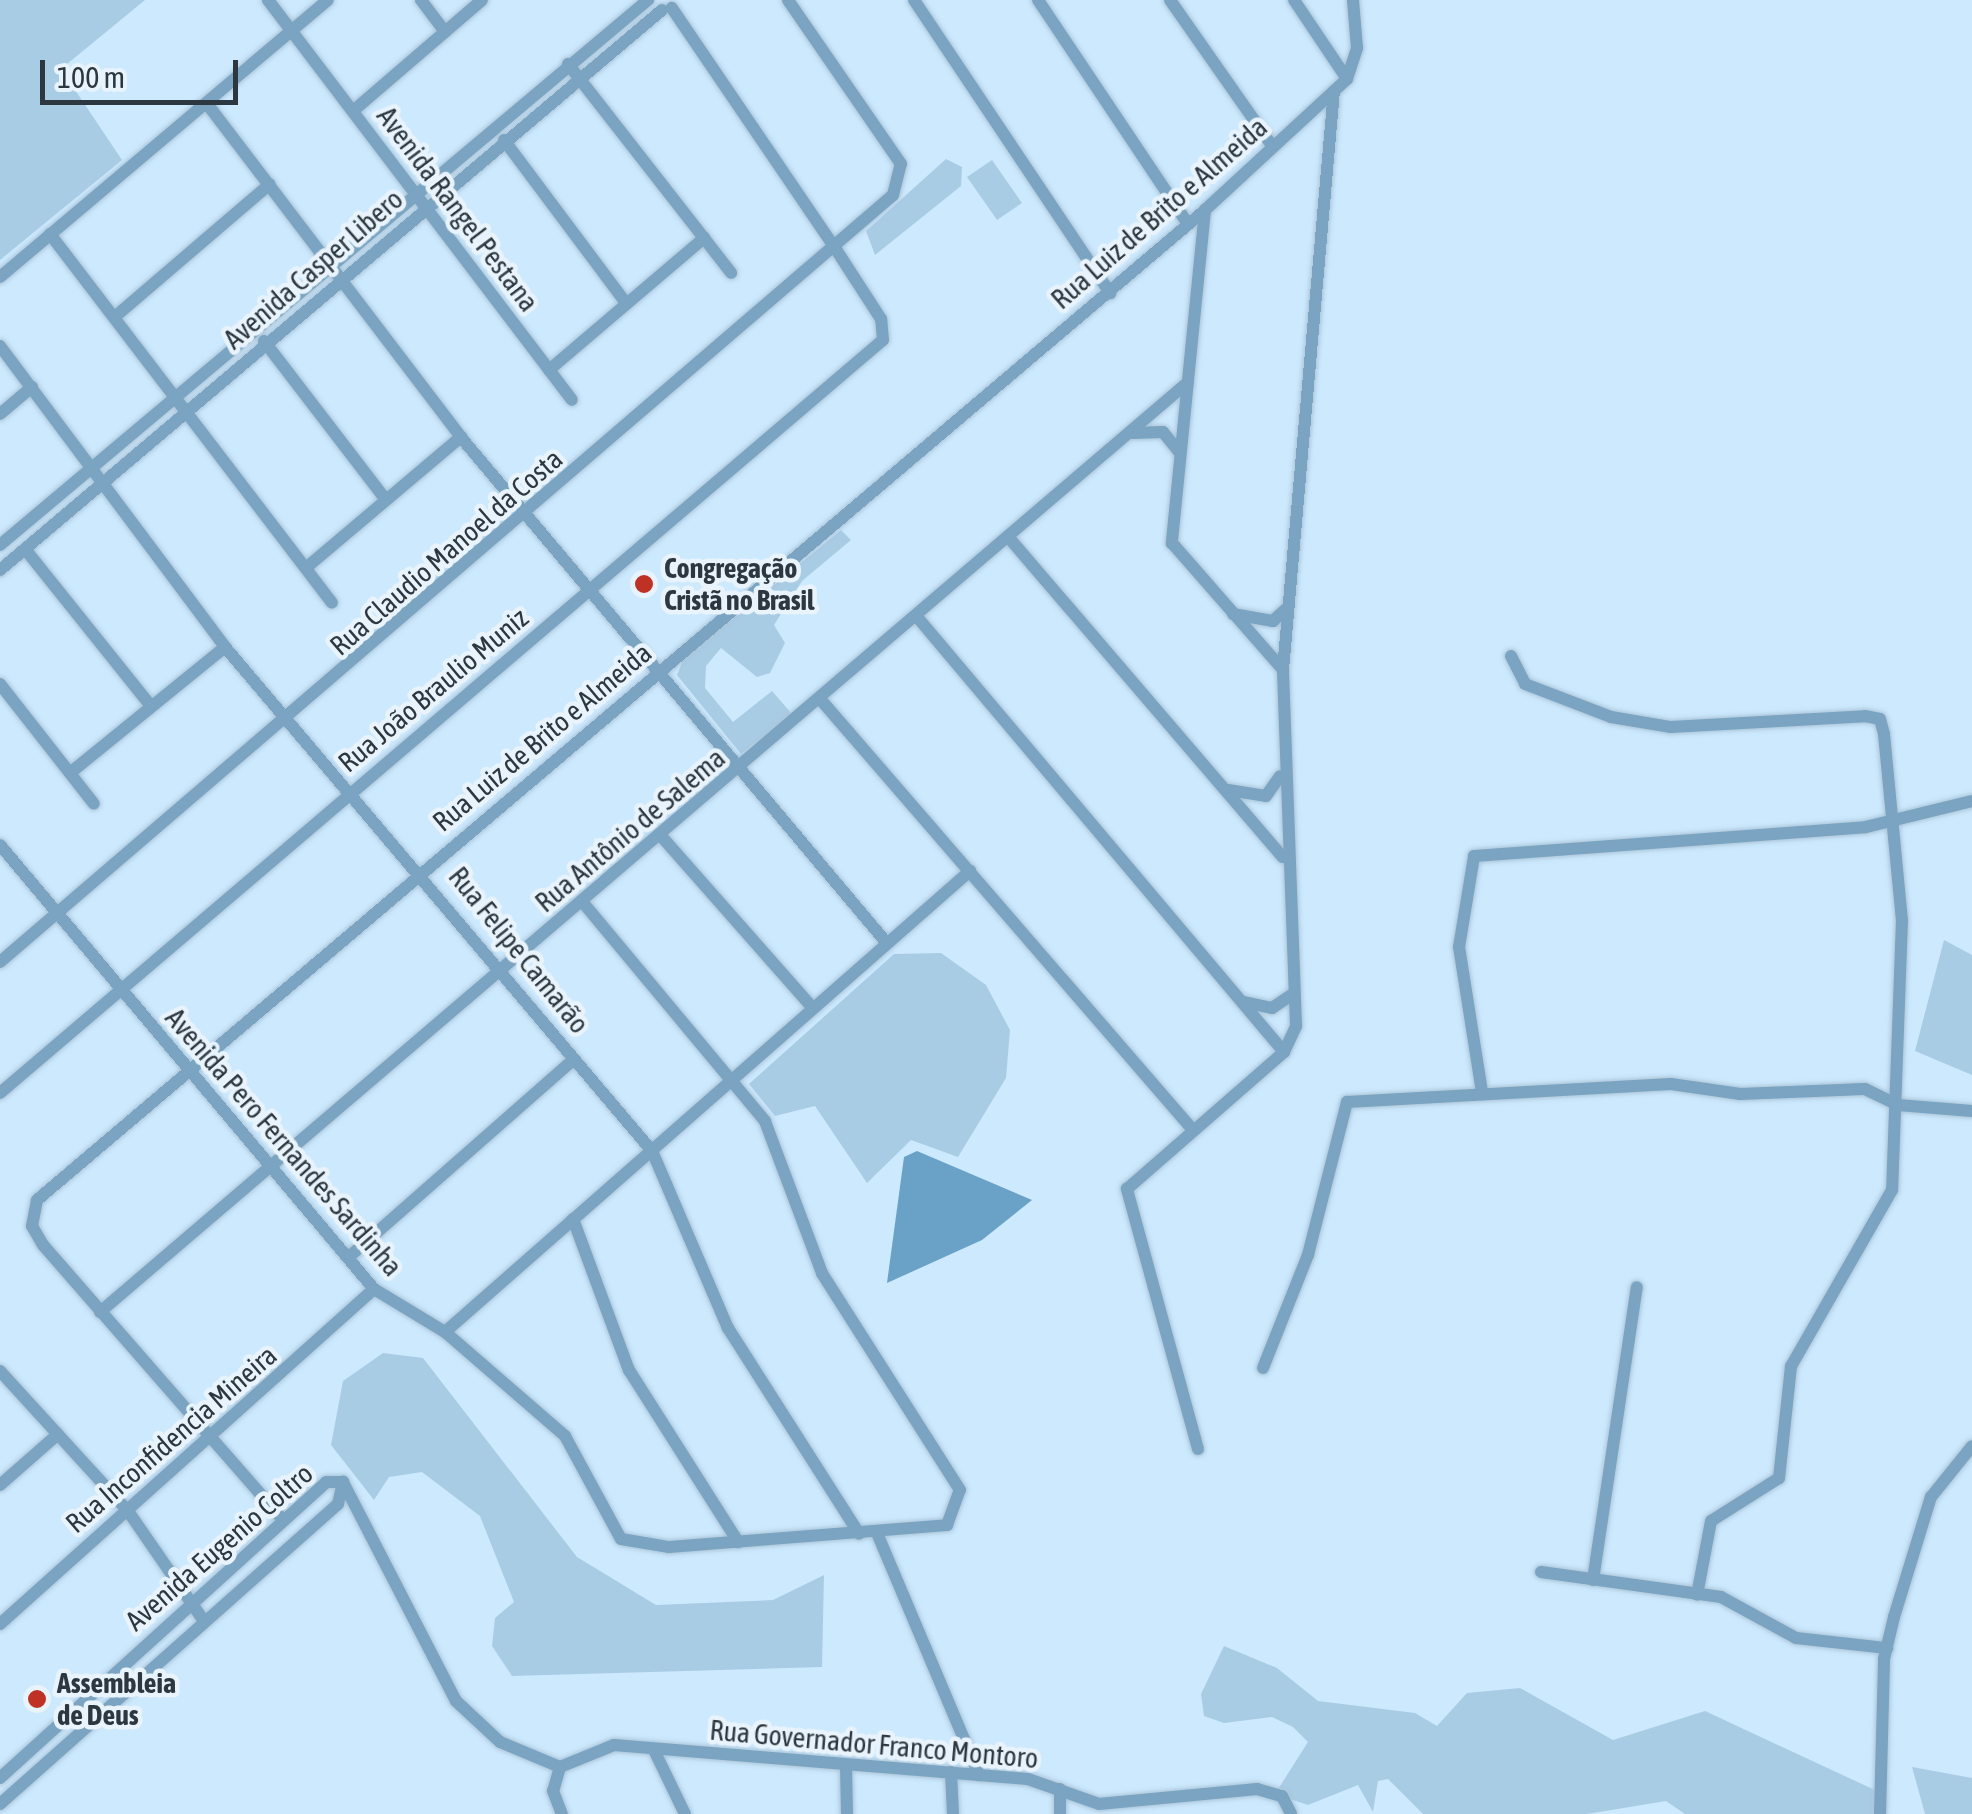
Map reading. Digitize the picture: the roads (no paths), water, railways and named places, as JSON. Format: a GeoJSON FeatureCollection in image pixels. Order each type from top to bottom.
{"type":"FeatureCollection","features":[{"type":"Feature","properties":{"kind":"street","name":"Avenida Rangel Pestana"},"geometry":{"type":"LineString","coordinates":[[268,0],[572,400]]}},
{"type":"Feature","properties":{"kind":"street"},"geometry":{"type":"LineString","coordinates":[[0,277],[208,106],[328,0]]}},
{"type":"Feature","properties":{"kind":"street"},"geometry":{"type":"LineString","coordinates":[[421,0],[445,32]]}},
{"type":"Feature","properties":{"kind":"street"},"geometry":{"type":"LineString","coordinates":[[352,111],[482,0]]}},
{"type":"Feature","properties":{"kind":"street"},"geometry":{"type":"LineString","coordinates":[[649,0],[671,6],[837,251]]}},
{"type":"Feature","properties":{"kind":"street","name":"Avenida Casper Libero"},"geometry":{"type":"LineString","coordinates":[[0,545],[568,64],[649,0]]}},
{"type":"Feature","properties":{"kind":"street","name":"Rua Claudio Manoel da Costa"},"geometry":{"type":"LineString","coordinates":[[0,962],[837,251],[893,195],[901,164],[788,0]]}},
{"type":"Feature","properties":{"kind":"street"},"geometry":{"type":"LineString","coordinates":[[914,0],[1110,293]]}},
{"type":"Feature","properties":{"kind":"street"},"geometry":{"type":"LineString","coordinates":[[1038,0],[1188,224]]}},
{"type":"Feature","properties":{"kind":"street"},"geometry":{"type":"LineString","coordinates":[[1170,0],[1273,147]]}},
{"type":"Feature","properties":{"kind":"street"},"geometry":{"type":"LineString","coordinates":[[1294,0],[1348,78]]}},
{"type":"Feature","properties":{"kind":"street"},"geometry":{"type":"LineString","coordinates":[[1348,78],[1357,48],[1353,0]]}},
{"type":"Feature","properties":{"kind":"street","name":"Avenida Casper Libero"},"geometry":{"type":"LineString","coordinates":[[0,570],[104,478],[186,414],[264,341],[671,6]]}},
{"type":"Feature","properties":{"kind":"street"},"geometry":{"type":"LineString","coordinates":[[568,64],[731,273]]}},
{"type":"Feature","properties":{"kind":"street","name":"Rua Luiz de Brito e Almeida"},"geometry":{"type":"LineString","coordinates":[[100,1312],[43,1245],[32,1216],[38,1200],[191,1075],[422,870],[1110,293],[1348,78]]}},
{"type":"Feature","properties":{"kind":"street"},"geometry":{"type":"LineString","coordinates":[[1198,1449],[1127,1189],[1284,1052],[1296,1026],[1283,856],[1282,670],[1334,91]]}},
{"type":"Feature","properties":{"kind":"street"},"geometry":{"type":"LineString","coordinates":[[208,106],[461,437],[526,516],[593,588],[658,672],[885,942]]}},
{"type":"Feature","properties":{"kind":"street"},"geometry":{"type":"LineString","coordinates":[[504,140],[625,302]]}},
{"type":"Feature","properties":{"kind":"street"},"geometry":{"type":"LineString","coordinates":[[117,315],[270,184]]}},
{"type":"Feature","properties":{"kind":"street"},"geometry":{"type":"LineString","coordinates":[[1205,210],[1172,544],[1282,670]]}},
{"type":"Feature","properties":{"kind":"street"},"geometry":{"type":"LineString","coordinates":[[50,234],[117,315],[174,399],[308,566],[332,602]]}},
{"type":"Feature","properties":{"kind":"street"},"geometry":{"type":"LineString","coordinates":[[549,370],[704,238]]}},
{"type":"Feature","properties":{"kind":"street","name":"Rua João Braulio Muniz"},"geometry":{"type":"LineString","coordinates":[[0,1092],[876,350],[880,320],[837,251]]}},
{"type":"Feature","properties":{"kind":"street"},"geometry":{"type":"LineString","coordinates":[[264,341],[386,500]]}},
{"type":"Feature","properties":{"kind":"street","name":"Rua Felipe Camarão"},"geometry":{"type":"LineString","coordinates":[[0,346],[104,478],[225,646],[422,870],[499,970],[652,1151],[728,1328],[858,1534]]}},
{"type":"Feature","properties":{"kind":"street","name":"Rua Antônio de Salema"},"geometry":{"type":"LineString","coordinates":[[100,1312],[273,1168],[499,970],[584,904],[742,769],[1188,382]]}},
{"type":"Feature","properties":{"kind":"street"},"geometry":{"type":"LineString","coordinates":[[0,414],[32,386]]}},
{"type":"Feature","properties":{"kind":"street"},"geometry":{"type":"LineString","coordinates":[[1129,434],[1163,432],[1181,456]]}},
{"type":"Feature","properties":{"kind":"street"},"geometry":{"type":"LineString","coordinates":[[308,566],[461,437]]}},
{"type":"Feature","properties":{"kind":"street"},"geometry":{"type":"LineString","coordinates":[[1010,539],[1283,856]]}},
{"type":"Feature","properties":{"kind":"street"},"geometry":{"type":"LineString","coordinates":[[25,549],[150,705]]}},
{"type":"Feature","properties":{"kind":"street"},"geometry":{"type":"LineString","coordinates":[[1231,614],[1273,621],[1288,606]]}},
{"type":"Feature","properties":{"kind":"street"},"geometry":{"type":"LineString","coordinates":[[918,618],[1284,1052]]}},
{"type":"Feature","properties":{"kind":"street"},"geometry":{"type":"LineString","coordinates":[[70,773],[225,646]]}},
{"type":"Feature","properties":{"kind":"street"},"geometry":{"type":"LineString","coordinates":[[1511,656],[1525,684],[1671,728],[1880,719],[1886,824],[1902,920],[1892,1190],[1790,1366],[1779,1478],[1711,1521],[1696,1595]]}},
{"type":"Feature","properties":{"kind":"street"},"geometry":{"type":"LineString","coordinates":[[0,684],[94,804]]}},
{"type":"Feature","properties":{"kind":"street"},"geometry":{"type":"LineString","coordinates":[[821,700],[1193,1130]]}},
{"type":"Feature","properties":{"kind":"street"},"geometry":{"type":"LineString","coordinates":[[1225,788],[1266,796],[1283,769]]}},
{"type":"Feature","properties":{"kind":"street"},"geometry":{"type":"LineString","coordinates":[[1482,1092],[1458,947],[1474,856],[1886,824],[1972,801]]}},
{"type":"Feature","properties":{"kind":"street"},"geometry":{"type":"LineString","coordinates":[[662,836],[812,1007]]}},
{"type":"Feature","properties":{"kind":"street","name":"Avenida Pero Fernandes Sardinha"},"geometry":{"type":"LineString","coordinates":[[0,845],[191,1075],[350,1256],[374,1290],[445,1332],[566,1436],[621,1538],[654,1547],[738,1542]]}},
{"type":"Feature","properties":{"kind":"street"},"geometry":{"type":"LineString","coordinates":[[445,1332],[970,871]]}},
{"type":"Feature","properties":{"kind":"street"},"geometry":{"type":"LineString","coordinates":[[573,1219],[629,1370],[738,1542],[947,1525],[961,1503],[950,1466],[838,1301],[765,1120],[584,904]]}},
{"type":"Feature","properties":{"kind":"street"},"geometry":{"type":"LineString","coordinates":[[1242,1001],[1272,1008],[1294,993]]}},
{"type":"Feature","properties":{"kind":"street"},"geometry":{"type":"LineString","coordinates":[[350,1256],[574,1058]]}},
{"type":"Feature","properties":{"kind":"street"},"geometry":{"type":"LineString","coordinates":[[1263,1368],[1308,1255],[1347,1102],[1671,1084],[1740,1094],[1865,1089],[1898,1105],[1972,1111]]}},
{"type":"Feature","properties":{"kind":"street"},"geometry":{"type":"LineString","coordinates":[[1593,1580],[1637,1288]]}},
{"type":"Feature","properties":{"kind":"street","name":"Rua Inconfidencia Mineira"},"geometry":{"type":"LineString","coordinates":[[0,1624],[128,1510],[214,1441],[374,1290]]}},
{"type":"Feature","properties":{"kind":"street"},"geometry":{"type":"LineString","coordinates":[[100,1312],[283,1520]]}},
{"type":"Feature","properties":{"kind":"street"},"geometry":{"type":"LineString","coordinates":[[0,1371],[128,1510],[204,1621]]}},
{"type":"Feature","properties":{"kind":"street"},"geometry":{"type":"LineString","coordinates":[[0,1484],[58,1434]]}},
{"type":"Feature","properties":{"kind":"street"},"geometry":{"type":"LineString","coordinates":[[1880,1814],[1887,1648],[1931,1496],[1972,1446]]}},
{"type":"Feature","properties":{"kind":"street","name":"Avenida Eugenio Coltro"},"geometry":{"type":"LineString","coordinates":[[0,1778],[326,1482],[343,1482],[338,1504],[0,1804]]}},
{"type":"Feature","properties":{"kind":"street"},"geometry":{"type":"LineString","coordinates":[[343,1482],[456,1702],[500,1742],[560,1767],[553,1792],[562,1814]]}},
{"type":"Feature","properties":{"kind":"street"},"geometry":{"type":"LineString","coordinates":[[877,1533],[979,1776]]}},
{"type":"Feature","properties":{"kind":"street"},"geometry":{"type":"LineString","coordinates":[[1541,1572],[1696,1595],[1764,1614],[1796,1638],[1887,1648]]}},
{"type":"Feature","properties":{"kind":"street"},"geometry":{"type":"LineString","coordinates":[[35,1746],[48,1760]]}},
{"type":"Feature","properties":{"kind":"street","name":"Rua Governador Franco Montoro"},"geometry":{"type":"LineString","coordinates":[[560,1767],[594,1748],[654,1750],[951,1772],[1060,1788],[1099,1804],[1274,1792],[1291,1814]]}},
{"type":"Feature","properties":{"kind":"street"},"geometry":{"type":"LineString","coordinates":[[654,1750],[685,1814]]}},
{"type":"Feature","properties":{"kind":"street"},"geometry":{"type":"LineString","coordinates":[[846,1766],[847,1814]]}},
{"type":"Feature","properties":{"kind":"street"},"geometry":{"type":"LineString","coordinates":[[951,1772],[953,1814]]}},
{"type":"Feature","properties":{"kind":"street"},"geometry":{"type":"LineString","coordinates":[[1060,1788],[1060,1814]]}},
{"type":"Feature","properties":{"kind":"street"},"geometry":{"type":"LineString","coordinates":[[1166,1797],[1167,1814]]}},
{"type":"Feature","properties":{"kind":"place","name":"Congregação Cristã no Brasil"},"geometry":{"type":"Point","coordinates":[644,584]}},
{"type":"Feature","properties":{"kind":"place","name":"Assembleia de Deus"},"geometry":{"type":"Point","coordinates":[37,1699]}}]}
